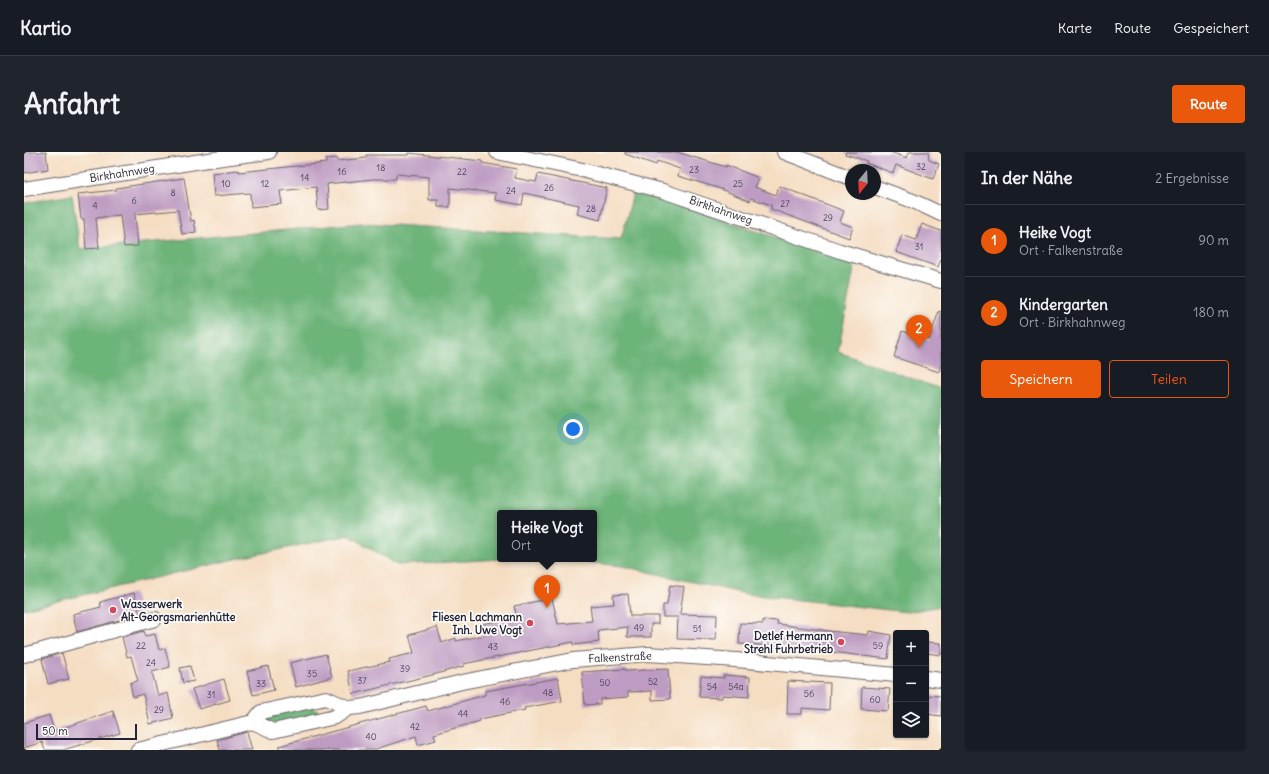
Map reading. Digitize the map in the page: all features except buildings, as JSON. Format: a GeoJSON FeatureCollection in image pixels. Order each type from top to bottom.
{"type":"FeatureCollection","features":[{"type":"Feature","properties":{"kind":"street","name":"Birkhahnweg"},"geometry":{"type":"LineString","coordinates":[[24,189],[207,156],[269,152]]}},
{"type":"Feature","properties":{"kind":"street","name":"Birkhahnweg"},"geometry":{"type":"LineString","coordinates":[[497,152],[663,191],[840,251],[941,281]]}},
{"type":"Feature","properties":{"kind":"street"},"geometry":{"type":"LineString","coordinates":[[784,152],[845,176]]}},
{"type":"Feature","properties":{"kind":"street"},"geometry":{"type":"LineString","coordinates":[[881,189],[941,214]]}},
{"type":"Feature","properties":{"kind":"street"},"geometry":{"type":"LineString","coordinates":[[24,656],[155,619]]}},
{"type":"Feature","properties":{"kind":"street","name":"Falkenstraße"},"geometry":{"type":"LineString","coordinates":[[253,722],[272,731],[336,717],[348,708],[360,707],[462,682],[573,660],[648,654],[736,660],[893,675]]}},
{"type":"Feature","properties":{"kind":"street"},"geometry":{"type":"LineString","coordinates":[[929,678],[941,680]]}},
{"type":"Feature","properties":{"kind":"street"},"geometry":{"type":"LineString","coordinates":[[138,750],[253,722],[261,712],[326,698],[348,708]]}},
{"type":"Feature","properties":{"kind":"green space"},"geometry":{"type":"Polygon","coordinates":[[[634,190],[855,264],[838,352],[941,389],[941,606],[907,612],[746,594],[622,566],[585,562],[597,562],[597,510],[497,510],[497,559],[397,565],[349,535],[235,559],[24,609],[24,203],[72,195],[80,249],[362,223],[621,239],[634,190]]]}},
{"type":"Feature","properties":{"kind":"green space"},"geometry":{"type":"Polygon","coordinates":[[[308,703],[318,710],[317,720],[276,728],[268,722],[272,711],[308,703]]]}},
{"type":"Feature","properties":{"kind":"place","name":"Kindergarten"},"geometry":{"type":"Point","coordinates":[919,348]}},
{"type":"Feature","properties":{"kind":"place","name":"Heike Vogt"},"geometry":{"type":"Point","coordinates":[547,608]}},
{"type":"Feature","properties":{"kind":"place","name":"Wasserwerk Alt-Georgsmarienhütte"},"geometry":{"type":"Point","coordinates":[113,610]}},
{"type":"Feature","properties":{"kind":"place","name":"Fliesen Lachmann Inh. Uwe Vogt"},"geometry":{"type":"Point","coordinates":[530,623]}},
{"type":"Feature","properties":{"kind":"place","name":"Detlef Hermann Strehl Fuhrbetrieb"},"geometry":{"type":"Point","coordinates":[841,642]}}]}
